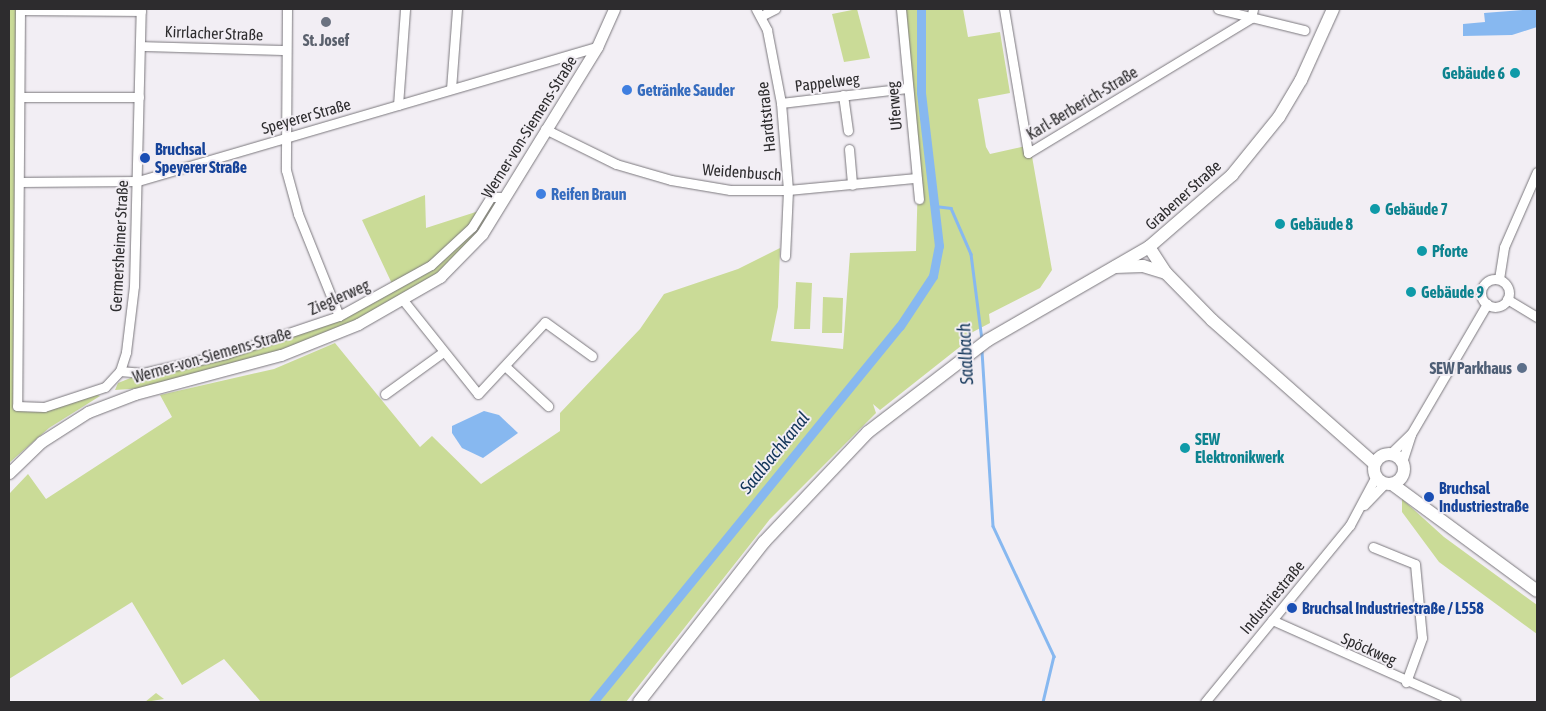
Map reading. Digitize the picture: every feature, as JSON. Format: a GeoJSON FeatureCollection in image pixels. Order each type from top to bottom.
{"type":"FeatureCollection","features":[{"type":"Feature","properties":{"kind":"main road","name":"Werner-von-Siemens-Straße"},"geometry":{"type":"LineString","coordinates":[[9,473],[57,431],[111,402],[280,355],[358,324],[403,300],[451,268],[482,234],[597,47],[614,9]]}},
{"type":"Feature","properties":{"kind":"main road","name":"Grabener Straße"},"geometry":{"type":"LineString","coordinates":[[639,702],[764,542],[834,464],[902,402],[988,340],[1149,247],[1209,198],[1257,146],[1301,80],[1333,9]]}},
{"type":"Feature","properties":{"kind":"main road"},"geometry":{"type":"LineString","coordinates":[[1149,247],[1166,273],[1246,351],[1352,441],[1424,506],[1537,591]]}},
{"type":"Feature","properties":{"kind":"main road"},"geometry":{"type":"LineString","coordinates":[[1113,267],[1143,266],[1166,273]]}},
{"type":"Feature","properties":{"kind":"main road"},"geometry":{"type":"LineString","coordinates":[[1386,471],[1402,462]]}},
{"type":"Feature","properties":{"kind":"street"},"geometry":{"type":"LineString","coordinates":[[287,9],[284,138],[291,193],[339,316]]}},
{"type":"Feature","properties":{"kind":"street"},"geometry":{"type":"LineString","coordinates":[[398,105],[405,9]]}},
{"type":"Feature","properties":{"kind":"street"},"geometry":{"type":"LineString","coordinates":[[451,89],[457,9]]}},
{"type":"Feature","properties":{"kind":"street"},"geometry":{"type":"LineString","coordinates":[[759,13],[774,9]]}},
{"type":"Feature","properties":{"kind":"street","name":"Uferweg"},"geometry":{"type":"LineString","coordinates":[[901,9],[919,200]]}},
{"type":"Feature","properties":{"kind":"street","name":"Karl-Berberich-Straße"},"geometry":{"type":"LineString","coordinates":[[1004,9],[1028,153],[1252,13]]}},
{"type":"Feature","properties":{"kind":"street"},"geometry":{"type":"LineString","coordinates":[[1218,9],[1252,13],[1304,30]]}},
{"type":"Feature","properties":{"kind":"street"},"geometry":{"type":"LineString","coordinates":[[120,372],[105,387],[62,404],[17,406],[20,10],[141,10]]}},
{"type":"Feature","properties":{"kind":"street","name":"Germersheimer Straße"},"geometry":{"type":"LineString","coordinates":[[120,372],[134,293],[141,10]]}},
{"type":"Feature","properties":{"kind":"street","name":"Hardtstraße"},"geometry":{"type":"LineString","coordinates":[[759,13],[781,103],[788,190],[784,256]]}},
{"type":"Feature","properties":{"kind":"street","name":"Kirrlacher Straße"},"geometry":{"type":"LineString","coordinates":[[141,46],[286,50]]}},
{"type":"Feature","properties":{"kind":"street","name":"Speyerer Straße"},"geometry":{"type":"LineString","coordinates":[[19,182],[138,181],[597,47]]}},
{"type":"Feature","properties":{"kind":"street","name":"Pappelweg"},"geometry":{"type":"LineString","coordinates":[[781,103],[843,94],[907,88]]}},
{"type":"Feature","properties":{"kind":"street"},"geometry":{"type":"LineString","coordinates":[[843,94],[848,131]]}},
{"type":"Feature","properties":{"kind":"street"},"geometry":{"type":"LineString","coordinates":[[20,97],[139,97]]}},
{"type":"Feature","properties":{"kind":"street","name":"Weidenbusch"},"geometry":{"type":"LineString","coordinates":[[545,129],[616,164],[671,180],[730,190],[788,190],[916,178]]}},
{"type":"Feature","properties":{"kind":"street"},"geometry":{"type":"LineString","coordinates":[[848,149],[852,185]]}},
{"type":"Feature","properties":{"kind":"street"},"geometry":{"type":"LineString","coordinates":[[1498,279],[1504,247],[1537,172]]}},
{"type":"Feature","properties":{"kind":"street","name":"Zieglerweg"},"geometry":{"type":"LineString","coordinates":[[120,372],[143,372],[226,354],[339,316],[432,265],[472,227],[490,197],[505,196]]}},
{"type":"Feature","properties":{"kind":"street"},"geometry":{"type":"LineString","coordinates":[[1498,279],[1508,288],[1507,299],[1497,307],[1487,304],[1481,295],[1482,286],[1498,279]]}},
{"type":"Feature","properties":{"kind":"street"},"geometry":{"type":"LineString","coordinates":[[1507,299],[1537,317]]}},
{"type":"Feature","properties":{"kind":"street"},"geometry":{"type":"LineString","coordinates":[[403,300],[478,394],[545,322],[592,356]]}},
{"type":"Feature","properties":{"kind":"street"},"geometry":{"type":"LineString","coordinates":[[1386,471],[1411,434],[1487,304]]}},
{"type":"Feature","properties":{"kind":"street"},"geometry":{"type":"LineString","coordinates":[[385,394],[443,352]]}},
{"type":"Feature","properties":{"kind":"street"},"geometry":{"type":"LineString","coordinates":[[505,366],[548,406]]}},
{"type":"Feature","properties":{"kind":"street"},"geometry":{"type":"LineString","coordinates":[[105,387],[111,402]]}},
{"type":"Feature","properties":{"kind":"street"},"geometry":{"type":"LineString","coordinates":[[1402,462],[1411,434]]}},
{"type":"Feature","properties":{"kind":"street","name":"Industriestraße"},"geometry":{"type":"LineString","coordinates":[[1205,702],[1360,509],[1386,471]]}},
{"type":"Feature","properties":{"kind":"street"},"geometry":{"type":"LineString","coordinates":[[1374,547],[1415,564],[1422,638],[1406,682]]}},
{"type":"Feature","properties":{"kind":"street","name":"Spöckweg"},"geometry":{"type":"LineString","coordinates":[[1272,620],[1406,682],[1456,702]]}},
{"type":"Feature","properties":{"kind":"green space"},"geometry":{"type":"Polygon","coordinates":[[[9,9],[17,9],[13,410],[39,412],[95,394],[100,396],[49,428],[9,463],[9,9]]]}},
{"type":"Feature","properties":{"kind":"green space"},"geometry":{"type":"Polygon","coordinates":[[[857,9],[870,58],[844,62],[832,14],[857,9]]]}},
{"type":"Feature","properties":{"kind":"green space"},"geometry":{"type":"Polygon","coordinates":[[[904,9],[963,9],[968,37],[1000,32],[1010,93],[978,99],[986,147],[990,154],[1030,145],[1052,270],[1040,288],[989,314],[990,323],[969,334],[966,342],[880,410],[873,404],[876,413],[770,519],[626,702],[261,702],[224,659],[182,685],[132,602],[9,679],[10,493],[28,474],[46,499],[172,417],[160,395],[274,369],[335,343],[420,447],[432,436],[481,484],[560,431],[560,413],[640,329],[664,294],[738,269],[780,248],[778,307],[771,341],[843,349],[850,253],[916,251],[918,178],[904,9]]]}},
{"type":"Feature","properties":{"kind":"green space"},"geometry":{"type":"Polygon","coordinates":[[[425,195],[426,228],[482,210],[491,197],[505,197],[451,268],[403,300],[281,355],[158,387],[115,390],[118,383],[143,373],[275,339],[394,288],[362,220],[425,195]]]}},
{"type":"Feature","properties":{"kind":"green space"},"geometry":{"type":"Polygon","coordinates":[[[796,282],[812,283],[810,329],[794,329],[796,282]]]}},
{"type":"Feature","properties":{"kind":"green space"},"geometry":{"type":"Polygon","coordinates":[[[823,297],[843,298],[842,333],[822,333],[823,297]]]}},
{"type":"Feature","properties":{"kind":"green space"},"geometry":{"type":"Polygon","coordinates":[[[1402,499],[1444,537],[1537,605],[1537,634],[1439,562],[1402,512],[1402,499]]]}},
{"type":"Feature","properties":{"kind":"green space"},"geometry":{"type":"Polygon","coordinates":[[[156,693],[164,699],[145,702],[156,693]]]}},
{"type":"Feature","properties":{"kind":"water"},"geometry":{"type":"Polygon","coordinates":[[[1537,9],[1537,27],[1512,35],[1463,36],[1463,24],[1485,22],[1484,13],[1537,9]]]}},
{"type":"Feature","properties":{"kind":"water"},"geometry":{"type":"Polygon","coordinates":[[[484,411],[499,415],[518,433],[483,458],[462,448],[452,433],[452,426],[484,411]]]}},
{"type":"Feature","properties":{"kind":"waterway","name":"Saalbachkanal"},"geometry":{"type":"LineString","coordinates":[[593,702],[900,326],[933,276],[939,246],[921,92],[921,9]]}},
{"type":"Feature","properties":{"kind":"waterway","name":"Saalbach"},"geometry":{"type":"LineString","coordinates":[[935,206],[951,208],[971,254],[982,340]]}},
{"type":"Feature","properties":{"kind":"waterway","name":"Saalbach"},"geometry":{"type":"LineString","coordinates":[[982,351],[993,526],[1054,656],[1043,702]]}},
{"type":"Feature","properties":{"kind":"place","name":"St. Josef"},"geometry":{"type":"Point","coordinates":[326,22]}},
{"type":"Feature","properties":{"kind":"place","name":"Gebäude 6"},"geometry":{"type":"Point","coordinates":[1515,73]}},
{"type":"Feature","properties":{"kind":"place","name":"Getränke Sauder"},"geometry":{"type":"Point","coordinates":[627,90]}},
{"type":"Feature","properties":{"kind":"place","name":"Bruchsal Speyerer Straße"},"geometry":{"type":"Point","coordinates":[145,158]}},
{"type":"Feature","properties":{"kind":"place","name":"Reifen Braun"},"geometry":{"type":"Point","coordinates":[541,194]}},
{"type":"Feature","properties":{"kind":"place","name":"Gebäude 7"},"geometry":{"type":"Point","coordinates":[1375,209]}},
{"type":"Feature","properties":{"kind":"place","name":"Gebäude 8"},"geometry":{"type":"Point","coordinates":[1280,224]}},
{"type":"Feature","properties":{"kind":"place","name":"Pforte"},"geometry":{"type":"Point","coordinates":[1422,251]}},
{"type":"Feature","properties":{"kind":"place","name":"Gebäude 9"},"geometry":{"type":"Point","coordinates":[1411,292]}},
{"type":"Feature","properties":{"kind":"place","name":"SEW Parkhaus"},"geometry":{"type":"Point","coordinates":[1522,368]}},
{"type":"Feature","properties":{"kind":"place","name":"SEW Elektronikwerk"},"geometry":{"type":"Point","coordinates":[1185,448]}},
{"type":"Feature","properties":{"kind":"place","name":"Bruchsal Industriestraße"},"geometry":{"type":"Point","coordinates":[1429,497]}},
{"type":"Feature","properties":{"kind":"place","name":"Bruchsal Industriestraße / L558"},"geometry":{"type":"Point","coordinates":[1292,608]}}]}
